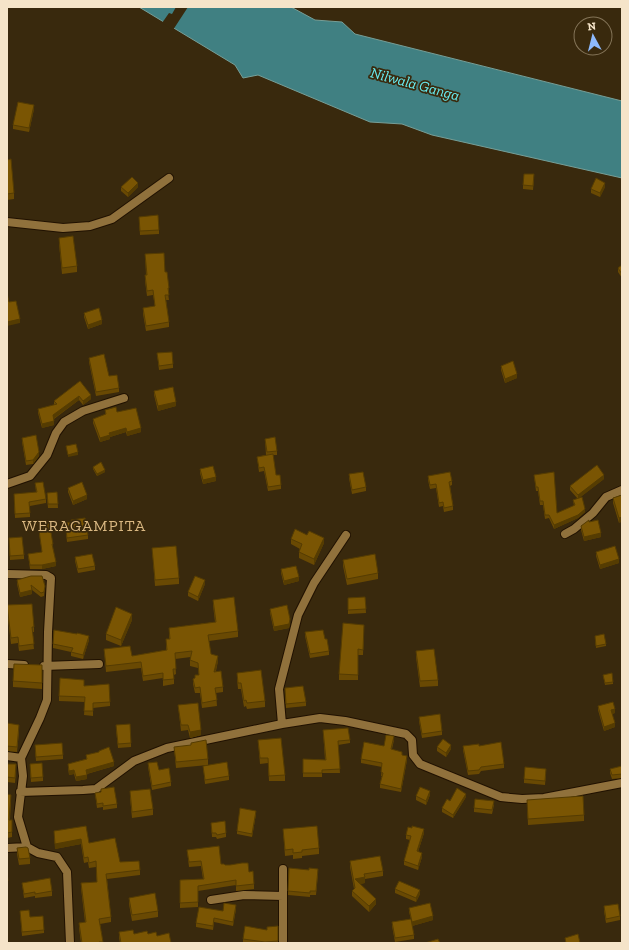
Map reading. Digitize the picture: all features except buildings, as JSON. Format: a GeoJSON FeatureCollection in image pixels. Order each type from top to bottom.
{"type":"FeatureCollection","features":[{"type":"Feature","properties":{"kind":"street"},"geometry":{"type":"LineString","coordinates":[[7,222],[63,228],[90,226],[112,219],[169,178]]}},
{"type":"Feature","properties":{"kind":"street"},"geometry":{"type":"LineString","coordinates":[[7,484],[30,476],[47,455],[56,433],[64,422],[83,411],[124,398]]}},
{"type":"Feature","properties":{"kind":"street"},"geometry":{"type":"LineString","coordinates":[[565,534],[593,514],[606,497],[622,490]]}},
{"type":"Feature","properties":{"kind":"street"},"geometry":{"type":"LineString","coordinates":[[282,724],[279,689],[298,615],[314,583],[346,535]]}},
{"type":"Feature","properties":{"kind":"street"},"geometry":{"type":"LineString","coordinates":[[7,574],[46,575],[51,578],[48,632],[47,700],[21,758],[23,776],[18,817],[27,847]]}},
{"type":"Feature","properties":{"kind":"street"},"geometry":{"type":"LineString","coordinates":[[7,664],[48,666],[99,664]]}},
{"type":"Feature","properties":{"kind":"street"},"geometry":{"type":"LineString","coordinates":[[20,792],[96,789],[134,761],[167,748],[282,724],[320,718],[345,721],[406,734],[412,740],[413,755],[420,764],[500,797],[522,800],[544,798],[622,783]]}},
{"type":"Feature","properties":{"kind":"street"},"geometry":{"type":"LineString","coordinates":[[7,756],[21,758]]}},
{"type":"Feature","properties":{"kind":"street"},"geometry":{"type":"LineString","coordinates":[[7,848],[27,847],[38,853],[57,857],[68,872],[70,943]]}},
{"type":"Feature","properties":{"kind":"street"},"geometry":{"type":"LineString","coordinates":[[283,869],[283,943]]}},
{"type":"Feature","properties":{"kind":"street"},"geometry":{"type":"LineString","coordinates":[[211,900],[244,895],[283,896]]}},
{"type":"Feature","properties":{"kind":"water","name":"Nilwala Ganga"},"geometry":{"type":"Polygon","coordinates":[[[139,7],[291,7],[315,20],[342,22],[355,34],[622,101],[622,178],[432,135],[402,124],[370,122],[258,75],[243,78],[235,65],[139,7]]]}},
{"type":"Feature","properties":{"kind":"pier"},"geometry":{"type":"Polygon","coordinates":[[[176,7],[188,7],[173,30],[162,23],[169,13],[172,14],[176,7]]]}},
{"type":"Feature","properties":{"kind":"district","name":"WERAGAMPITA"},"geometry":{"type":"Point","coordinates":[84,525]}}]}
